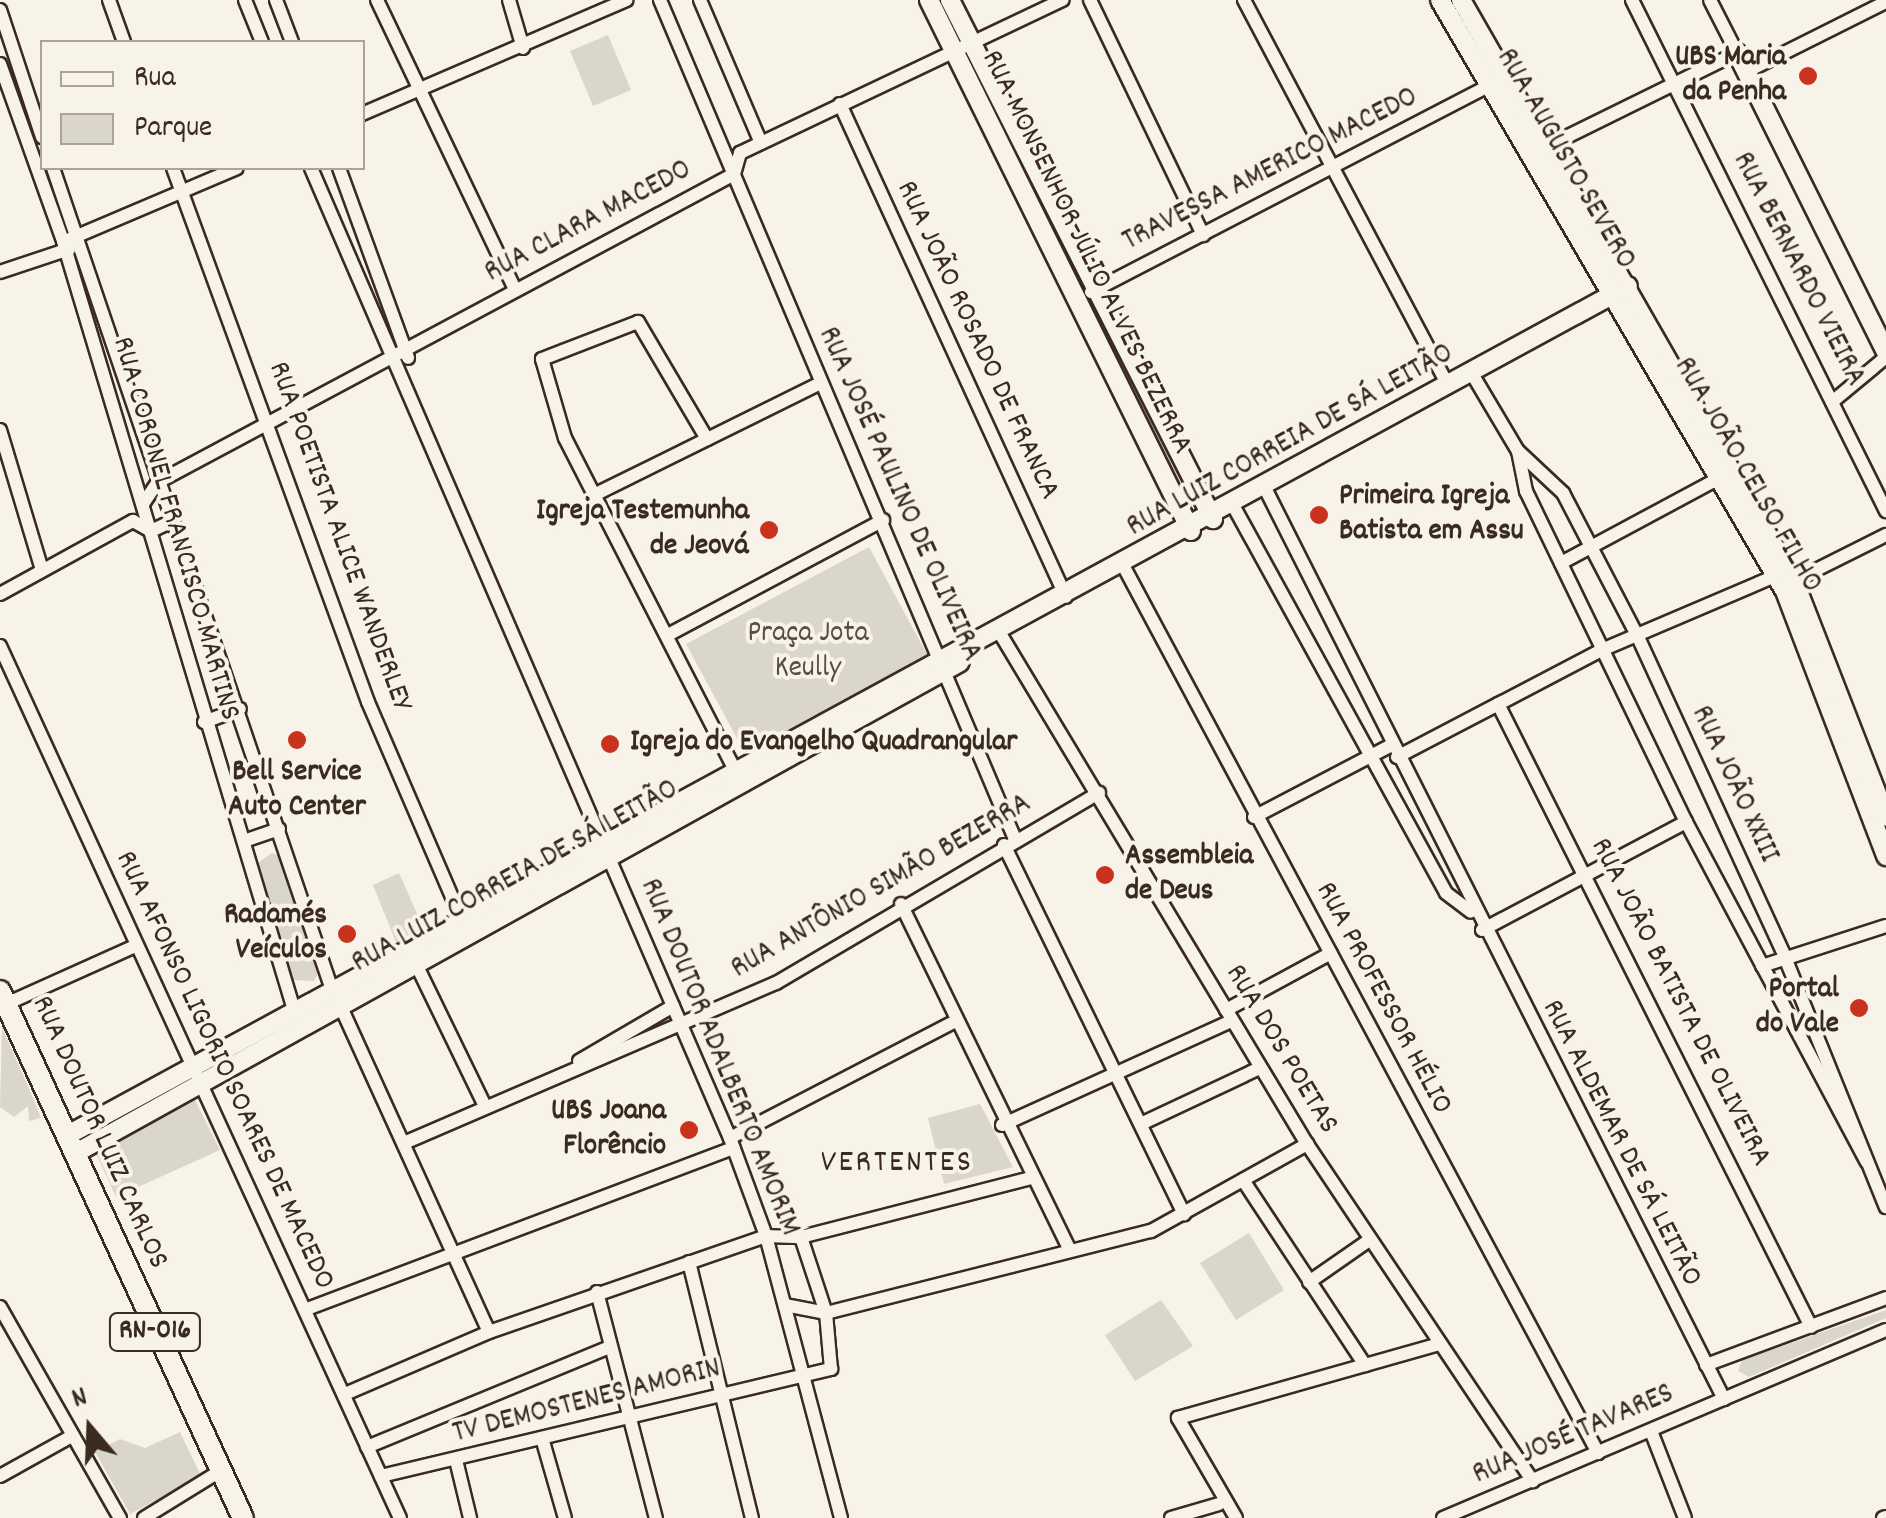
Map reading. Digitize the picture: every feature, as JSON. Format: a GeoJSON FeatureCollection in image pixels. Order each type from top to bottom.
{"type":"FeatureCollection","features":[{"type":"Feature","properties":{"kind":"main road","name":"RUA MONSENHOR JÚLIO ALVES BEZERRA"},"geometry":{"type":"LineString","coordinates":[[929,0],[961,44],[1085,294],[1191,531]]}},
{"type":"Feature","properties":{"kind":"main road","name":"RUA MONSENHOR JÚLIO ALVES BEZERRA"},"geometry":{"type":"LineString","coordinates":[[950,0],[961,44]]}},
{"type":"Feature","properties":{"kind":"main road","name":"RUA AUGUSTO SEVERO"},"geometry":{"type":"LineString","coordinates":[[1440,0],[1488,86],[1619,291]]}},
{"type":"Feature","properties":{"kind":"main road","name":"RUA AUGUSTO SEVERO"},"geometry":{"type":"LineString","coordinates":[[1461,0],[1546,147],[1619,291]]}},
{"type":"Feature","properties":{"kind":"main road","name":"RUA BERNARDO VIEIRA"},"geometry":{"type":"LineString","coordinates":[[1737,52],[1886,355]]}},
{"type":"Feature","properties":{"kind":"main road","name":"RUA LUIZ CORREIA DE SÁ LEITÃO"},"geometry":{"type":"LineString","coordinates":[[70,1145],[336,997],[462,920],[606,851],[946,667],[1619,291]]}},
{"type":"Feature","properties":{"kind":"main road","name":"RUA JOÃO CELSO FILHO"},"geometry":{"type":"LineString","coordinates":[[1619,291],[1716,480],[1775,576],[1886,856]]}},
{"type":"Feature","properties":{"kind":"main road","name":"RUA JOÃO CELSO FILHO"},"geometry":{"type":"LineString","coordinates":[[1619,291],[1794,581],[1886,817]]}},
{"type":"Feature","properties":{"kind":"main road","name":"RUA MONSENHOR JÚLIO ALVES BEZERRA"},"geometry":{"type":"LineString","coordinates":[[1085,294],[1213,519]]}},
{"type":"Feature","properties":{"kind":"main road","name":"RUA LUIZ CORREIA DE SÁ LEITÃO"},"geometry":{"type":"LineString","coordinates":[[197,1073],[294,1010],[416,964],[735,770],[946,667]]}},
{"type":"Feature","properties":{"kind":"main road","name":"RUA DOUTOR LUIZ CARLOS"},"geometry":{"type":"LineString","coordinates":[[3,998],[242,1518]]}},
{"type":"Feature","properties":{"kind":"street"},"geometry":{"type":"LineString","coordinates":[[109,0],[123,40]]}},
{"type":"Feature","properties":{"kind":"street"},"geometry":{"type":"LineString","coordinates":[[245,0],[261,40]]}},
{"type":"Feature","properties":{"kind":"street"},"geometry":{"type":"LineString","coordinates":[[276,0],[291,40]]}},
{"type":"Feature","properties":{"kind":"street"},"geometry":{"type":"LineString","coordinates":[[376,0],[515,288]]}},
{"type":"Feature","properties":{"kind":"street"},"geometry":{"type":"LineString","coordinates":[[508,0],[523,48]]}},
{"type":"Feature","properties":{"kind":"street"},"geometry":{"type":"LineString","coordinates":[[365,113],[627,0]]}},
{"type":"Feature","properties":{"kind":"street","name":"RUA JOSÉ PAULINO DE OLIVEIRA"},"geometry":{"type":"LineString","coordinates":[[660,0],[946,667],[1009,841],[1145,1122],[1184,1214]]}},
{"type":"Feature","properties":{"kind":"street"},"geometry":{"type":"LineString","coordinates":[[700,0],[761,143]]}},
{"type":"Feature","properties":{"kind":"street","name":"RUA CLARA MACEDO"},"geometry":{"type":"LineString","coordinates":[[143,504],[158,482],[408,352],[515,288],[734,174],[740,153],[961,44],[1062,0]]}},
{"type":"Feature","properties":{"kind":"street"},"geometry":{"type":"LineString","coordinates":[[1090,0],[1203,235]]}},
{"type":"Feature","properties":{"kind":"street"},"geometry":{"type":"LineString","coordinates":[[1244,0],[1329,172],[1448,385]]}},
{"type":"Feature","properties":{"kind":"street","name":"RUA BERNARDO VIEIRA"},"geometry":{"type":"LineString","coordinates":[[1632,0],[1886,511]]}},
{"type":"Feature","properties":{"kind":"street","name":"RUA BERNARDO VIEIRA"},"geometry":{"type":"LineString","coordinates":[[1710,0],[1737,52]]}},
{"type":"Feature","properties":{"kind":"street"},"geometry":{"type":"LineString","coordinates":[[1746,72],[1886,2]]}},
{"type":"Feature","properties":{"kind":"street"},"geometry":{"type":"LineString","coordinates":[[0,10],[40,131]]}},
{"type":"Feature","properties":{"kind":"street"},"geometry":{"type":"LineString","coordinates":[[1546,147],[1737,52]]}},
{"type":"Feature","properties":{"kind":"street","name":"RUA CORONEL FRANCISCO MARTINS"},"geometry":{"type":"LineString","coordinates":[[0,64],[40,167]]}},
{"type":"Feature","properties":{"kind":"street","name":"TRAVESSA AMERICO MACEDO"},"geometry":{"type":"LineString","coordinates":[[1085,294],[1329,172],[1488,86]]}},
{"type":"Feature","properties":{"kind":"street","name":"RUA JOÃO ROSADO DE FRANCA"},"geometry":{"type":"LineString","coordinates":[[840,104],[1066,599]]}},
{"type":"Feature","properties":{"kind":"street","name":"RUA CORONEL FRANCISCO MARTINS"},"geometry":{"type":"LineString","coordinates":[[41,170],[240,709],[336,997],[459,1250]]}},
{"type":"Feature","properties":{"kind":"street","name":"RUA CORONEL FRANCISCO MARTINS"},"geometry":{"type":"LineString","coordinates":[[53,170],[70,244],[204,722],[294,1010]]}},
{"type":"Feature","properties":{"kind":"street","name":"RUA POETISTA ALICE WANDERLEY"},"geometry":{"type":"LineString","coordinates":[[174,170],[272,424],[368,702],[462,920]]}},
{"type":"Feature","properties":{"kind":"street"},"geometry":{"type":"LineString","coordinates":[[0,272],[232,170]]}},
{"type":"Feature","properties":{"kind":"street","name":"RUA DOUTOR ADALBERTO AMORIM"},"geometry":{"type":"LineString","coordinates":[[312,170],[330,222],[392,360],[408,378],[732,1143],[766,1236],[841,1518]]}},
{"type":"Feature","properties":{"kind":"street","name":"RUA DOUTOR ADALBERTO AMORIM"},"geometry":{"type":"LineString","coordinates":[[340,170],[408,352],[408,378]]}},
{"type":"Feature","properties":{"kind":"street"},"geometry":{"type":"LineString","coordinates":[[330,222],[355,212]]}},
{"type":"Feature","properties":{"kind":"street"},"geometry":{"type":"LineString","coordinates":[[707,440],[638,322],[546,355],[550,402],[735,770]]}},
{"type":"Feature","properties":{"kind":"street"},"geometry":{"type":"LineString","coordinates":[[1832,402],[1886,355]]}},
{"type":"Feature","properties":{"kind":"street","name":"RUA JOÃO XXIII"},"geometry":{"type":"LineString","coordinates":[[1472,372],[1518,451],[1561,563],[1686,822],[1867,1162]]}},
{"type":"Feature","properties":{"kind":"street"},"geometry":{"type":"LineString","coordinates":[[594,496],[821,383]]}},
{"type":"Feature","properties":{"kind":"street"},"geometry":{"type":"LineString","coordinates":[[0,430],[42,570]]}},
{"type":"Feature","properties":{"kind":"street","name":"RUA JOÃO XXIII"},"geometry":{"type":"LineString","coordinates":[[1518,451],[1550,473],[1638,638],[1784,955],[1886,1207]]}},
{"type":"Feature","properties":{"kind":"street"},"geometry":{"type":"LineString","coordinates":[[1561,563],[1716,480]]}},
{"type":"Feature","properties":{"kind":"street","name":"RUA ALDEMAR DE SÁ LEITÃO"},"geometry":{"type":"LineString","coordinates":[[1266,490],[1393,751],[1466,882],[1472,912],[1724,1399]]}},
{"type":"Feature","properties":{"kind":"street","name":"RUA ALDEMAR DE SÁ LEITÃO"},"geometry":{"type":"LineString","coordinates":[[1234,507],[1366,757],[1446,894],[1472,912]]}},
{"type":"Feature","properties":{"kind":"street"},"geometry":{"type":"LineString","coordinates":[[668,635],[882,520]]}},
{"type":"Feature","properties":{"kind":"street"},"geometry":{"type":"LineString","coordinates":[[0,594],[133,521],[152,531],[172,521]]}},
{"type":"Feature","properties":{"kind":"street"},"geometry":{"type":"LineString","coordinates":[[1794,581],[1886,535]]}},
{"type":"Feature","properties":{"kind":"street","name":"RUA PROFESSOR HÉLIO"},"geometry":{"type":"LineString","coordinates":[[1124,568],[1254,817],[1331,952],[1598,1452]]}},
{"type":"Feature","properties":{"kind":"street"},"geometry":{"type":"LineString","coordinates":[[1254,817],[1366,757],[1393,751],[1498,704],[1604,649],[1638,638],[1775,576]]}},
{"type":"Feature","properties":{"kind":"street","name":"RUA DOS POETAS"},"geometry":{"type":"LineString","coordinates":[[1001,635],[1368,1241],[1533,1480]]}},
{"type":"Feature","properties":{"kind":"street","name":"RUA AFONSO LIGORIO SOARES DE MACEDO"},"geometry":{"type":"LineString","coordinates":[[0,646],[135,946],[307,1308],[400,1518]]}},
{"type":"Feature","properties":{"kind":"street","name":"RUA JOÃO BATISTA DE OLIVEIRA"},"geometry":{"type":"LineString","coordinates":[[1498,704],[1587,872],[1812,1327]]}},
{"type":"Feature","properties":{"kind":"street"},"geometry":{"type":"LineString","coordinates":[[204,722],[240,709]]}},
{"type":"Feature","properties":{"kind":"street","name":"RUA ANTÔNIO SIMÃO BEZERRA"},"geometry":{"type":"LineString","coordinates":[[404,1143],[577,1063],[683,1029],[1099,793]]}},
{"type":"Feature","properties":{"kind":"street"},"geometry":{"type":"LineString","coordinates":[[1397,810],[1419,798]]}},
{"type":"Feature","properties":{"kind":"street"},"geometry":{"type":"LineString","coordinates":[[1482,930],[1686,822]]}},
{"type":"Feature","properties":{"kind":"street"},"geometry":{"type":"LineString","coordinates":[[244,841],[279,830]]}},
{"type":"Feature","properties":{"kind":"street"},"geometry":{"type":"LineString","coordinates":[[900,904],[1002,1125],[1070,1250]]}},
{"type":"Feature","properties":{"kind":"street"},"geometry":{"type":"LineString","coordinates":[[1762,966],[1784,955],[1886,926]]}},
{"type":"Feature","properties":{"kind":"street"},"geometry":{"type":"LineString","coordinates":[[3,998],[135,946]]}},
{"type":"Feature","properties":{"kind":"street"},"geometry":{"type":"LineString","coordinates":[[1002,1125],[1119,1073],[1228,1015],[1331,952]]}},
{"type":"Feature","properties":{"kind":"street"},"geometry":{"type":"LineString","coordinates":[[416,964],[484,1104]]}},
{"type":"Feature","properties":{"kind":"street","name":"RUA ANTÔNIO SIMÃO BEZERRA"},"geometry":{"type":"LineString","coordinates":[[577,1063],[673,1006]]}},
{"type":"Feature","properties":{"kind":"street"},"geometry":{"type":"LineString","coordinates":[[307,1308],[732,1143],[954,1022]]}},
{"type":"Feature","properties":{"kind":"street"},"geometry":{"type":"LineString","coordinates":[[1145,1122],[1260,1068]]}},
{"type":"Feature","properties":{"kind":"street"},"geometry":{"type":"LineString","coordinates":[[785,1305],[826,1312],[1070,1250],[1184,1214],[1307,1144]]}},
{"type":"Feature","properties":{"kind":"street"},"geometry":{"type":"LineString","coordinates":[[345,1394],[489,1332],[766,1236],[800,1237],[1032,1178]]}},
{"type":"Feature","properties":{"kind":"street"},"geometry":{"type":"LineString","coordinates":[[1243,1180],[1365,1365]]}},
{"type":"Feature","properties":{"kind":"street","name":"RUA DOUTOR ADALBERTO AMORIM"},"geometry":{"type":"LineString","coordinates":[[800,1237],[826,1312],[834,1366],[804,1376]]}},
{"type":"Feature","properties":{"kind":"street"},"geometry":{"type":"LineString","coordinates":[[1309,1282],[1368,1241]]}},
{"type":"Feature","properties":{"kind":"street"},"geometry":{"type":"LineString","coordinates":[[459,1250],[489,1332]]}},
{"type":"Feature","properties":{"kind":"street"},"geometry":{"type":"LineString","coordinates":[[689,1262],[752,1518]]}},
{"type":"Feature","properties":{"kind":"street"},"geometry":{"type":"LineString","coordinates":[[598,1292],[656,1518]]}},
{"type":"Feature","properties":{"kind":"street"},"geometry":{"type":"LineString","coordinates":[[1706,1365],[1886,1298]]}},
{"type":"Feature","properties":{"kind":"street"},"geometry":{"type":"LineString","coordinates":[[2,1313],[120,1518]]}},
{"type":"Feature","properties":{"kind":"street","name":"RUA JOSÉ TAVARES"},"geometry":{"type":"LineString","coordinates":[[1443,1518],[1886,1330]]}},
{"type":"Feature","properties":{"kind":"street"},"geometry":{"type":"LineString","coordinates":[[1236,1518],[1220,1504],[1178,1418],[1440,1344]]}},
{"type":"Feature","properties":{"kind":"street"},"geometry":{"type":"LineString","coordinates":[[367,1446],[610,1347]]}},
{"type":"Feature","properties":{"kind":"street","name":"TV DEMOSTENES AMORIN"},"geometry":{"type":"LineString","coordinates":[[381,1476],[804,1376]]}},
{"type":"Feature","properties":{"kind":"street"},"geometry":{"type":"LineString","coordinates":[[1651,1431],[1685,1518]]}},
{"type":"Feature","properties":{"kind":"street"},"geometry":{"type":"LineString","coordinates":[[0,1476],[72,1436]]}},
{"type":"Feature","properties":{"kind":"street"},"geometry":{"type":"LineString","coordinates":[[542,1438],[565,1518]]}},
{"type":"Feature","properties":{"kind":"street"},"geometry":{"type":"LineString","coordinates":[[456,1460],[470,1518]]}},
{"type":"Feature","properties":{"kind":"street"},"geometry":{"type":"LineString","coordinates":[[144,1518],[220,1471]]}},
{"type":"Feature","properties":{"kind":"street"},"geometry":{"type":"LineString","coordinates":[[1171,1518],[1220,1504]]}},
{"type":"Feature","properties":{"kind":"green space"},"geometry":{"type":"Polygon","coordinates":[[[608,35],[631,90],[593,106],[570,51],[608,35]]]}},
{"type":"Feature","properties":{"kind":"green space"},"geometry":{"type":"Polygon","coordinates":[[[972,57],[1085,283],[1082,287],[966,61],[972,57]]]}},
{"type":"Feature","properties":{"kind":"green space"},"geometry":{"type":"Polygon","coordinates":[[[1099,309],[1192,499],[1190,502],[1090,312],[1099,309]]]}},
{"type":"Feature","properties":{"kind":"green space","name":"Praça Jota Keully"},"geometry":{"type":"Polygon","coordinates":[[[869,547],[930,660],[747,757],[686,644],[869,547]]]}},
{"type":"Feature","properties":{"kind":"green space"},"geometry":{"type":"Polygon","coordinates":[[[272,853],[281,856],[319,971],[314,981],[293,980],[256,864],[272,853]]]}},
{"type":"Feature","properties":{"kind":"green space"},"geometry":{"type":"Polygon","coordinates":[[[399,873],[426,934],[398,947],[373,885],[399,873]]]}},
{"type":"Feature","properties":{"kind":"green space"},"geometry":{"type":"Polygon","coordinates":[[[2,1027],[41,1118],[29,1121],[28,1106],[14,1117],[0,1107],[2,1027]]]}},
{"type":"Feature","properties":{"kind":"green space"},"geometry":{"type":"Polygon","coordinates":[[[193,1096],[220,1150],[116,1197],[94,1149],[193,1096]]]}},
{"type":"Feature","properties":{"kind":"green space"},"geometry":{"type":"Polygon","coordinates":[[[980,1104],[1013,1167],[944,1184],[928,1118],[980,1104]]]}},
{"type":"Feature","properties":{"kind":"green space"},"geometry":{"type":"Polygon","coordinates":[[[1249,1233],[1284,1290],[1236,1320],[1200,1263],[1249,1233]]]}},
{"type":"Feature","properties":{"kind":"green space"},"geometry":{"type":"Polygon","coordinates":[[[1161,1300],[1193,1346],[1135,1381],[1105,1335],[1161,1300]]]}},
{"type":"Feature","properties":{"kind":"green space"},"geometry":{"type":"Polygon","coordinates":[[[1886,1310],[1886,1318],[1749,1377],[1738,1371],[1742,1360],[1886,1310]]]}},
{"type":"Feature","properties":{"kind":"green space"},"geometry":{"type":"Polygon","coordinates":[[[180,1432],[201,1476],[130,1514],[95,1452],[120,1439],[145,1448],[180,1432]]]}},
{"type":"Feature","properties":{"kind":"place","name":"UBS Maria da Penha"},"geometry":{"type":"Point","coordinates":[1808,76]}},
{"type":"Feature","properties":{"kind":"place","name":"Primeira Igreja Batista em Assu"},"geometry":{"type":"Point","coordinates":[1319,515]}},
{"type":"Feature","properties":{"kind":"place","name":"Igreja Testemunha de Jeová"},"geometry":{"type":"Point","coordinates":[769,530]}},
{"type":"Feature","properties":{"kind":"place","name":"Bell Service Auto Center"},"geometry":{"type":"Point","coordinates":[297,740]}},
{"type":"Feature","properties":{"kind":"place","name":"Igreja do Evangelho Quadrangular"},"geometry":{"type":"Point","coordinates":[610,744]}},
{"type":"Feature","properties":{"kind":"place","name":"Assembleia de Deus"},"geometry":{"type":"Point","coordinates":[1105,875]}},
{"type":"Feature","properties":{"kind":"place","name":"Radamés Veículos"},"geometry":{"type":"Point","coordinates":[347,934]}},
{"type":"Feature","properties":{"kind":"place","name":"Portal do Vale"},"geometry":{"type":"Point","coordinates":[1859,1008]}},
{"type":"Feature","properties":{"kind":"place","name":"UBS Joana Florêncio"},"geometry":{"type":"Point","coordinates":[689,1130]}},
{"type":"Feature","properties":{"kind":"district","name":"VERTENTES"},"geometry":{"type":"Point","coordinates":[897,1164]}}]}
